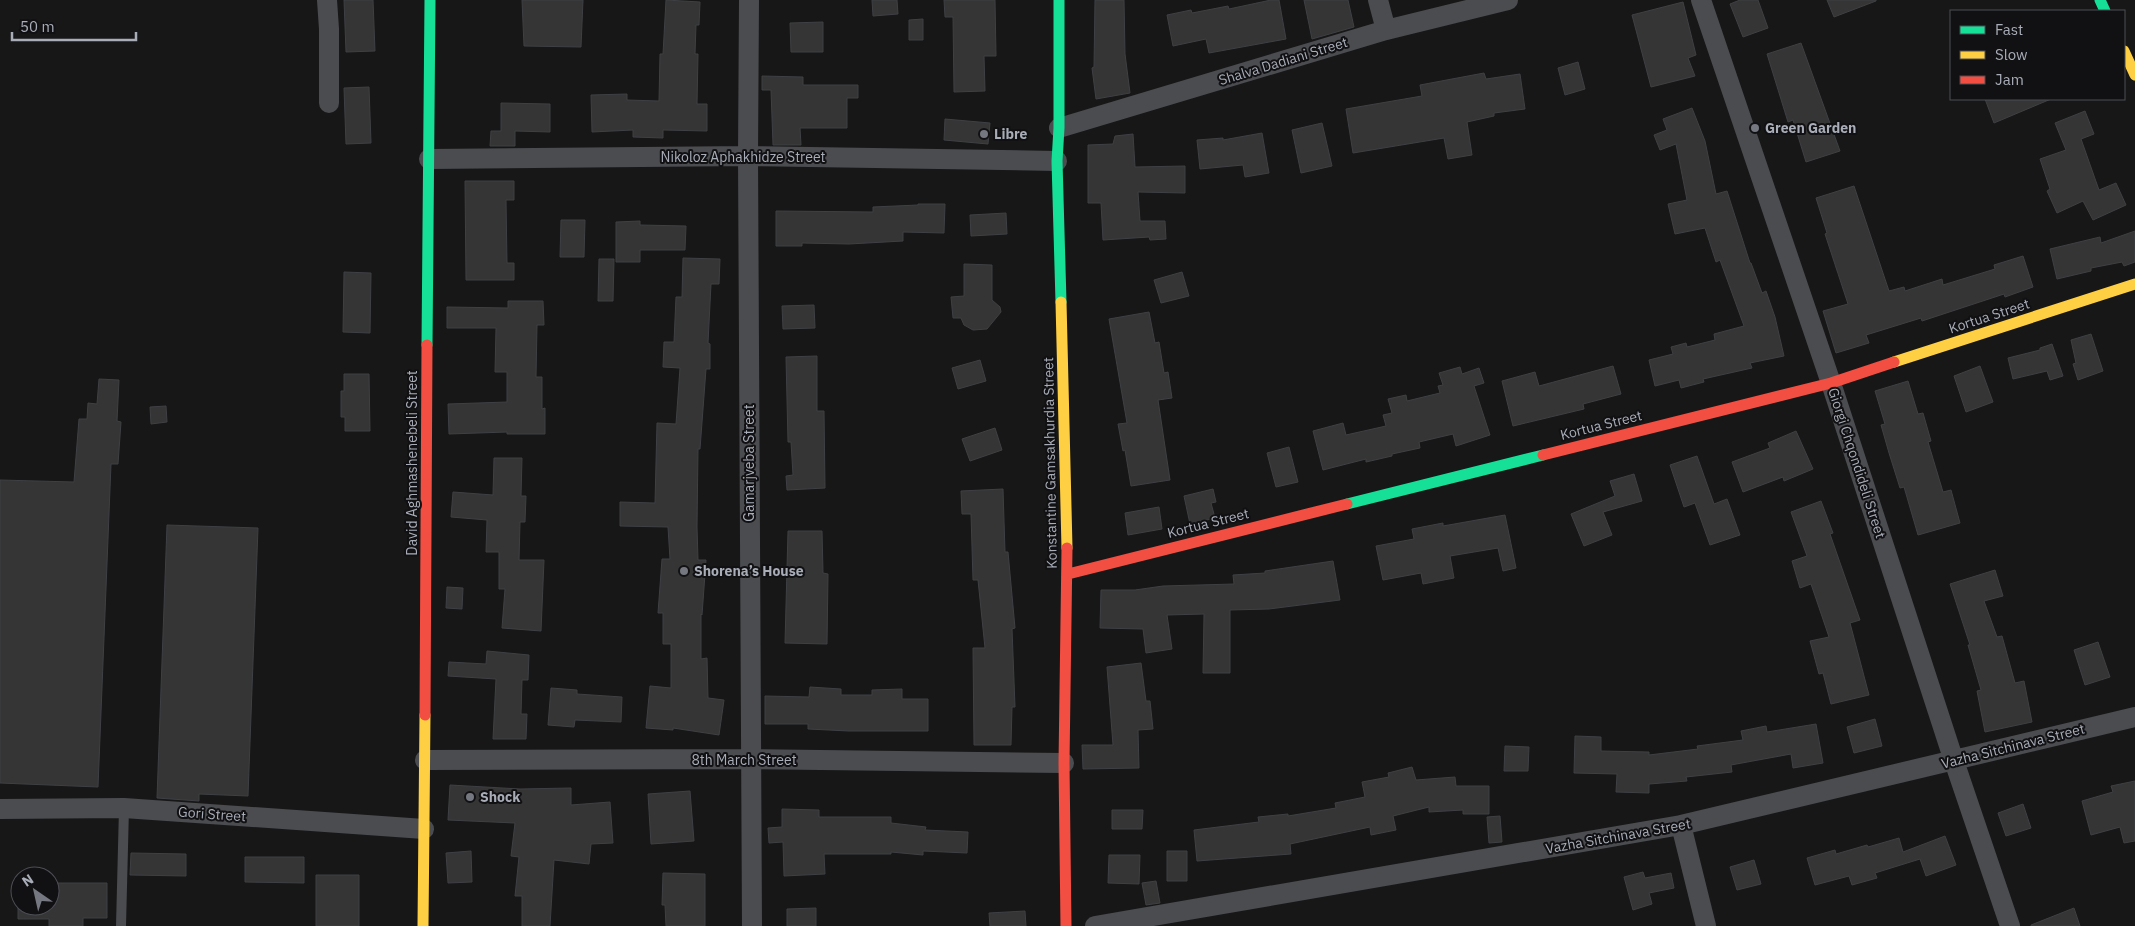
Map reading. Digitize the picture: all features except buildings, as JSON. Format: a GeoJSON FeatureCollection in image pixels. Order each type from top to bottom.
{"type":"FeatureCollection","features":[{"type":"Feature","properties":{"kind":"main road","name":"David Aghmashenebeli Street"},"geometry":{"type":"LineString","coordinates":[[423,926],[430,0]]}},
{"type":"Feature","properties":{"kind":"main road","name":"Konstantine Gamsakhurdia Street"},"geometry":{"type":"LineString","coordinates":[[1059,0],[1059,128],[1057,161],[1068,574],[1064,763],[1066,926]]}},
{"type":"Feature","properties":{"kind":"main road"},"geometry":{"type":"LineString","coordinates":[[2125,52],[2135,74]]}},
{"type":"Feature","properties":{"kind":"main road","name":"Kortua Street"},"geometry":{"type":"LineString","coordinates":[[1068,574],[1831,383],[2135,284]]}},
{"type":"Feature","properties":{"kind":"street"},"geometry":{"type":"LineString","coordinates":[[327,0],[330,29],[329,103]]}},
{"type":"Feature","properties":{"kind":"street","name":"Gamarjveba Street"},"geometry":{"type":"LineString","coordinates":[[749,0],[748,156],[752,926]]}},
{"type":"Feature","properties":{"kind":"street"},"geometry":{"type":"LineString","coordinates":[[1378,0],[1386,30]]}},
{"type":"Feature","properties":{"kind":"street","name":"Shalva Dadiani Street"},"geometry":{"type":"LineString","coordinates":[[1059,128],[1386,30],[1508,0]]}},
{"type":"Feature","properties":{"kind":"street","name":"Giorgi Chqondideli Street"},"geometry":{"type":"LineString","coordinates":[[1701,0],[1831,383],[1954,761],[2010,926]]}},
{"type":"Feature","properties":{"kind":"street","name":"Nikoloz Aphakhidze Street"},"geometry":{"type":"LineString","coordinates":[[429,159],[748,156],[1057,161]]}},
{"type":"Feature","properties":{"kind":"street","name":"Vazha Sitchinava Street"},"geometry":{"type":"LineString","coordinates":[[1095,926],[1681,825],[2135,717]]}},
{"type":"Feature","properties":{"kind":"street","name":"8th March Street"},"geometry":{"type":"LineString","coordinates":[[425,760],[750,759],[1064,763]]}},
{"type":"Feature","properties":{"kind":"street","name":"Gori Street"},"geometry":{"type":"LineString","coordinates":[[0,809],[124,808],[424,829]]}},
{"type":"Feature","properties":{"kind":"street"},"geometry":{"type":"LineString","coordinates":[[1681,825],[1706,926]]}},
{"type":"Feature","properties":{"kind":"lane"},"geometry":{"type":"LineString","coordinates":[[122,926],[124,808]]}},
{"type":"Feature","properties":{"kind":"traffic: fast"},"geometry":{"type":"LineString","coordinates":[[427,345],[430,0]]}},
{"type":"Feature","properties":{"kind":"traffic: fast"},"geometry":{"type":"LineString","coordinates":[[1059,0],[1059,128],[1057,161],[1061,302]]}},
{"type":"Feature","properties":{"kind":"traffic: fast"},"geometry":{"type":"LineString","coordinates":[[2100,0],[2105,10]]}},
{"type":"Feature","properties":{"kind":"traffic: fast"},"geometry":{"type":"LineString","coordinates":[[1347,504],[1543,455]]}},
{"type":"Feature","properties":{"kind":"traffic: slow"},"geometry":{"type":"LineString","coordinates":[[2125,53],[2135,75]]}},
{"type":"Feature","properties":{"kind":"traffic: slow"},"geometry":{"type":"LineString","coordinates":[[1894,362],[2135,284]]}},
{"type":"Feature","properties":{"kind":"traffic: slow"},"geometry":{"type":"LineString","coordinates":[[1061,302],[1067,548]]}},
{"type":"Feature","properties":{"kind":"traffic: slow"},"geometry":{"type":"LineString","coordinates":[[423,926],[425,715]]}},
{"type":"Feature","properties":{"kind":"traffic: jam"},"geometry":{"type":"LineString","coordinates":[[425,715],[427,345]]}},
{"type":"Feature","properties":{"kind":"traffic: jam"},"geometry":{"type":"LineString","coordinates":[[1543,455],[1831,383],[1894,362]]}},
{"type":"Feature","properties":{"kind":"traffic: jam"},"geometry":{"type":"LineString","coordinates":[[1068,574],[1347,504]]}},
{"type":"Feature","properties":{"kind":"traffic: jam"},"geometry":{"type":"LineString","coordinates":[[1066,926],[1064,763],[1067,548]]}},
{"type":"Feature","properties":{"kind":"place","name":"Green Garden"},"geometry":{"type":"Point","coordinates":[1755,128]}},
{"type":"Feature","properties":{"kind":"place","name":"Libre"},"geometry":{"type":"Point","coordinates":[984,134]}},
{"type":"Feature","properties":{"kind":"place","name":"Shorena’s House"},"geometry":{"type":"Point","coordinates":[684,571]}},
{"type":"Feature","properties":{"kind":"place","name":"Shock"},"geometry":{"type":"Point","coordinates":[470,797]}}]}
